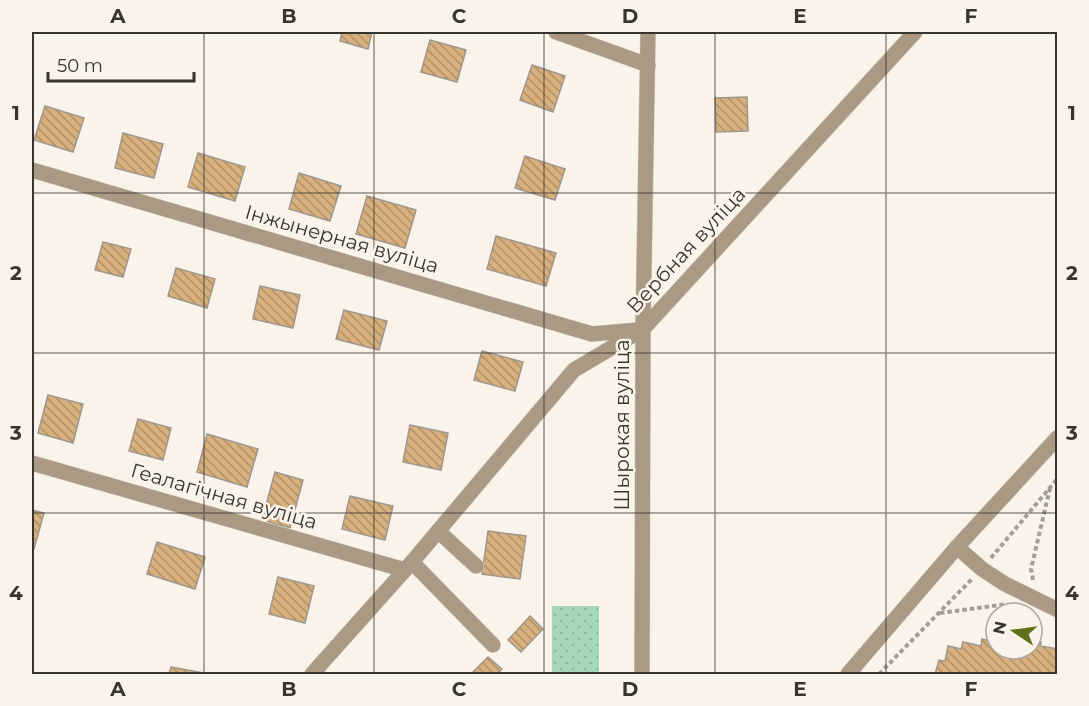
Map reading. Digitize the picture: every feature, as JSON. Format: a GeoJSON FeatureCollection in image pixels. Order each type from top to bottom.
{"type":"FeatureCollection","features":[{"type":"Feature","properties":{"kind":"street"},"geometry":{"type":"LineString","coordinates":[[556,32],[648,65]]}},
{"type":"Feature","properties":{"kind":"street","name":"Шырокая вуліца"},"geometry":{"type":"LineString","coordinates":[[642,675],[643,329],[648,32]]}},
{"type":"Feature","properties":{"kind":"street","name":"Вербная вуліца"},"geometry":{"type":"LineString","coordinates":[[312,674],[408,566],[574,370],[643,329],[915,32]]}},
{"type":"Feature","properties":{"kind":"street","name":"Інжынерная вуліца"},"geometry":{"type":"LineString","coordinates":[[32,170],[592,334],[643,329]]}},
{"type":"Feature","properties":{"kind":"street"},"geometry":{"type":"LineString","coordinates":[[848,675],[957,547],[1058,437]]}},
{"type":"Feature","properties":{"kind":"street","name":"Геалагічная вуліца"},"geometry":{"type":"LineString","coordinates":[[32,463],[408,566]]}},
{"type":"Feature","properties":{"kind":"street"},"geometry":{"type":"LineString","coordinates":[[438,531],[476,566]]}},
{"type":"Feature","properties":{"kind":"street"},"geometry":{"type":"LineString","coordinates":[[957,547],[982,569],[1005,584],[1058,610]]}},
{"type":"Feature","properties":{"kind":"street"},"geometry":{"type":"LineString","coordinates":[[408,566],[493,645]]}},
{"type":"Feature","properties":{"kind":"green space"},"geometry":{"type":"Polygon","coordinates":[[[552,606],[599,606],[599,674],[552,674],[552,606]]]}},
{"type":"Feature","properties":{"kind":"building"},"geometry":{"type":"Polygon","coordinates":[[[342,32],[372,32],[368,49],[340,41],[342,32]]]}},
{"type":"Feature","properties":{"kind":"building"},"geometry":{"type":"Polygon","coordinates":[[[430,40],[466,50],[457,82],[421,72],[430,40]]]}},
{"type":"Feature","properties":{"kind":"building"},"geometry":{"type":"Polygon","coordinates":[[[532,65],[565,76],[553,112],[520,100],[532,65]]]}},
{"type":"Feature","properties":{"kind":"building"},"geometry":{"type":"Polygon","coordinates":[[[747,97],[748,131],[716,132],[715,98],[747,97]]]}},
{"type":"Feature","properties":{"kind":"building"},"geometry":{"type":"Polygon","coordinates":[[[45,106],[84,118],[73,152],[34,140],[45,106]]]}},
{"type":"Feature","properties":{"kind":"building"},"geometry":{"type":"Polygon","coordinates":[[[123,133],[163,144],[154,178],[115,168],[123,133]]]}},
{"type":"Feature","properties":{"kind":"building"},"geometry":{"type":"Polygon","coordinates":[[[198,153],[245,167],[235,201],[188,187],[198,153]]]}},
{"type":"Feature","properties":{"kind":"building"},"geometry":{"type":"Polygon","coordinates":[[[525,156],[565,169],[555,200],[515,188],[525,156]]]}},
{"type":"Feature","properties":{"kind":"building"},"geometry":{"type":"Polygon","coordinates":[[[299,173],[341,186],[330,221],[289,209],[299,173]]]}},
{"type":"Feature","properties":{"kind":"building"},"geometry":{"type":"Polygon","coordinates":[[[367,196],[416,210],[405,248],[356,234],[367,196]]]}},
{"type":"Feature","properties":{"kind":"building"},"geometry":{"type":"Polygon","coordinates":[[[496,236],[556,253],[546,286],[487,269],[496,236]]]}},
{"type":"Feature","properties":{"kind":"building"},"geometry":{"type":"Polygon","coordinates":[[[103,242],[131,249],[123,277],[95,270],[103,242]]]}},
{"type":"Feature","properties":{"kind":"building"},"geometry":{"type":"Polygon","coordinates":[[[176,268],[215,279],[207,308],[168,296],[176,268]]]}},
{"type":"Feature","properties":{"kind":"building"},"geometry":{"type":"Polygon","coordinates":[[[260,286],[300,295],[293,328],[253,319],[260,286]]]}},
{"type":"Feature","properties":{"kind":"building"},"geometry":{"type":"Polygon","coordinates":[[[344,310],[387,321],[379,350],[336,339],[344,310]]]}},
{"type":"Feature","properties":{"kind":"building"},"geometry":{"type":"Polygon","coordinates":[[[482,351],[523,362],[515,391],[474,380],[482,351]]]}},
{"type":"Feature","properties":{"kind":"building"},"geometry":{"type":"Polygon","coordinates":[[[48,395],[83,404],[73,443],[38,433],[48,395]]]}},
{"type":"Feature","properties":{"kind":"building"},"geometry":{"type":"Polygon","coordinates":[[[138,419],[171,428],[163,460],[129,451],[138,419]]]}},
{"type":"Feature","properties":{"kind":"building"},"geometry":{"type":"Polygon","coordinates":[[[410,425],[448,433],[441,470],[403,462],[410,425]]]}},
{"type":"Feature","properties":{"kind":"building"},"geometry":{"type":"Polygon","coordinates":[[[207,434],[258,449],[247,487],[197,472],[207,434]]]}},
{"type":"Feature","properties":{"kind":"building"},"geometry":{"type":"Polygon","coordinates":[[[275,472],[303,480],[290,528],[262,520],[275,472]]]}},
{"type":"Feature","properties":{"kind":"building"},"geometry":{"type":"Polygon","coordinates":[[[350,496],[393,506],[385,540],[342,529],[350,496]]]}},
{"type":"Feature","properties":{"kind":"building"},"geometry":{"type":"Polygon","coordinates":[[[32,510],[44,513],[34,549],[32,548],[32,510]]]}},
{"type":"Feature","properties":{"kind":"building"},"geometry":{"type":"Polygon","coordinates":[[[488,531],[526,536],[520,579],[482,574],[488,531]]]}},
{"type":"Feature","properties":{"kind":"building"},"geometry":{"type":"Polygon","coordinates":[[[157,542],[205,557],[195,589],[147,574],[157,542]]]}},
{"type":"Feature","properties":{"kind":"building"},"geometry":{"type":"Polygon","coordinates":[[[278,577],[314,586],[305,623],[269,614],[278,577]]]}},
{"type":"Feature","properties":{"kind":"building"},"geometry":{"type":"Polygon","coordinates":[[[530,616],[543,629],[521,652],[508,640],[530,616]]]}},
{"type":"Feature","properties":{"kind":"building"},"geometry":{"type":"Polygon","coordinates":[[[982,639],[984,639],[984,661],[1044,661],[1044,647],[1058,649],[1058,674],[935,674],[939,660],[945,661],[948,646],[961,649],[963,642],[981,646],[982,639]]]}},
{"type":"Feature","properties":{"kind":"building"},"geometry":{"type":"Polygon","coordinates":[[[488,657],[502,669],[497,674],[471,674],[488,657]]]}},
{"type":"Feature","properties":{"kind":"building"},"geometry":{"type":"Polygon","coordinates":[[[171,667],[209,674],[169,674],[171,667]]]}}]}
